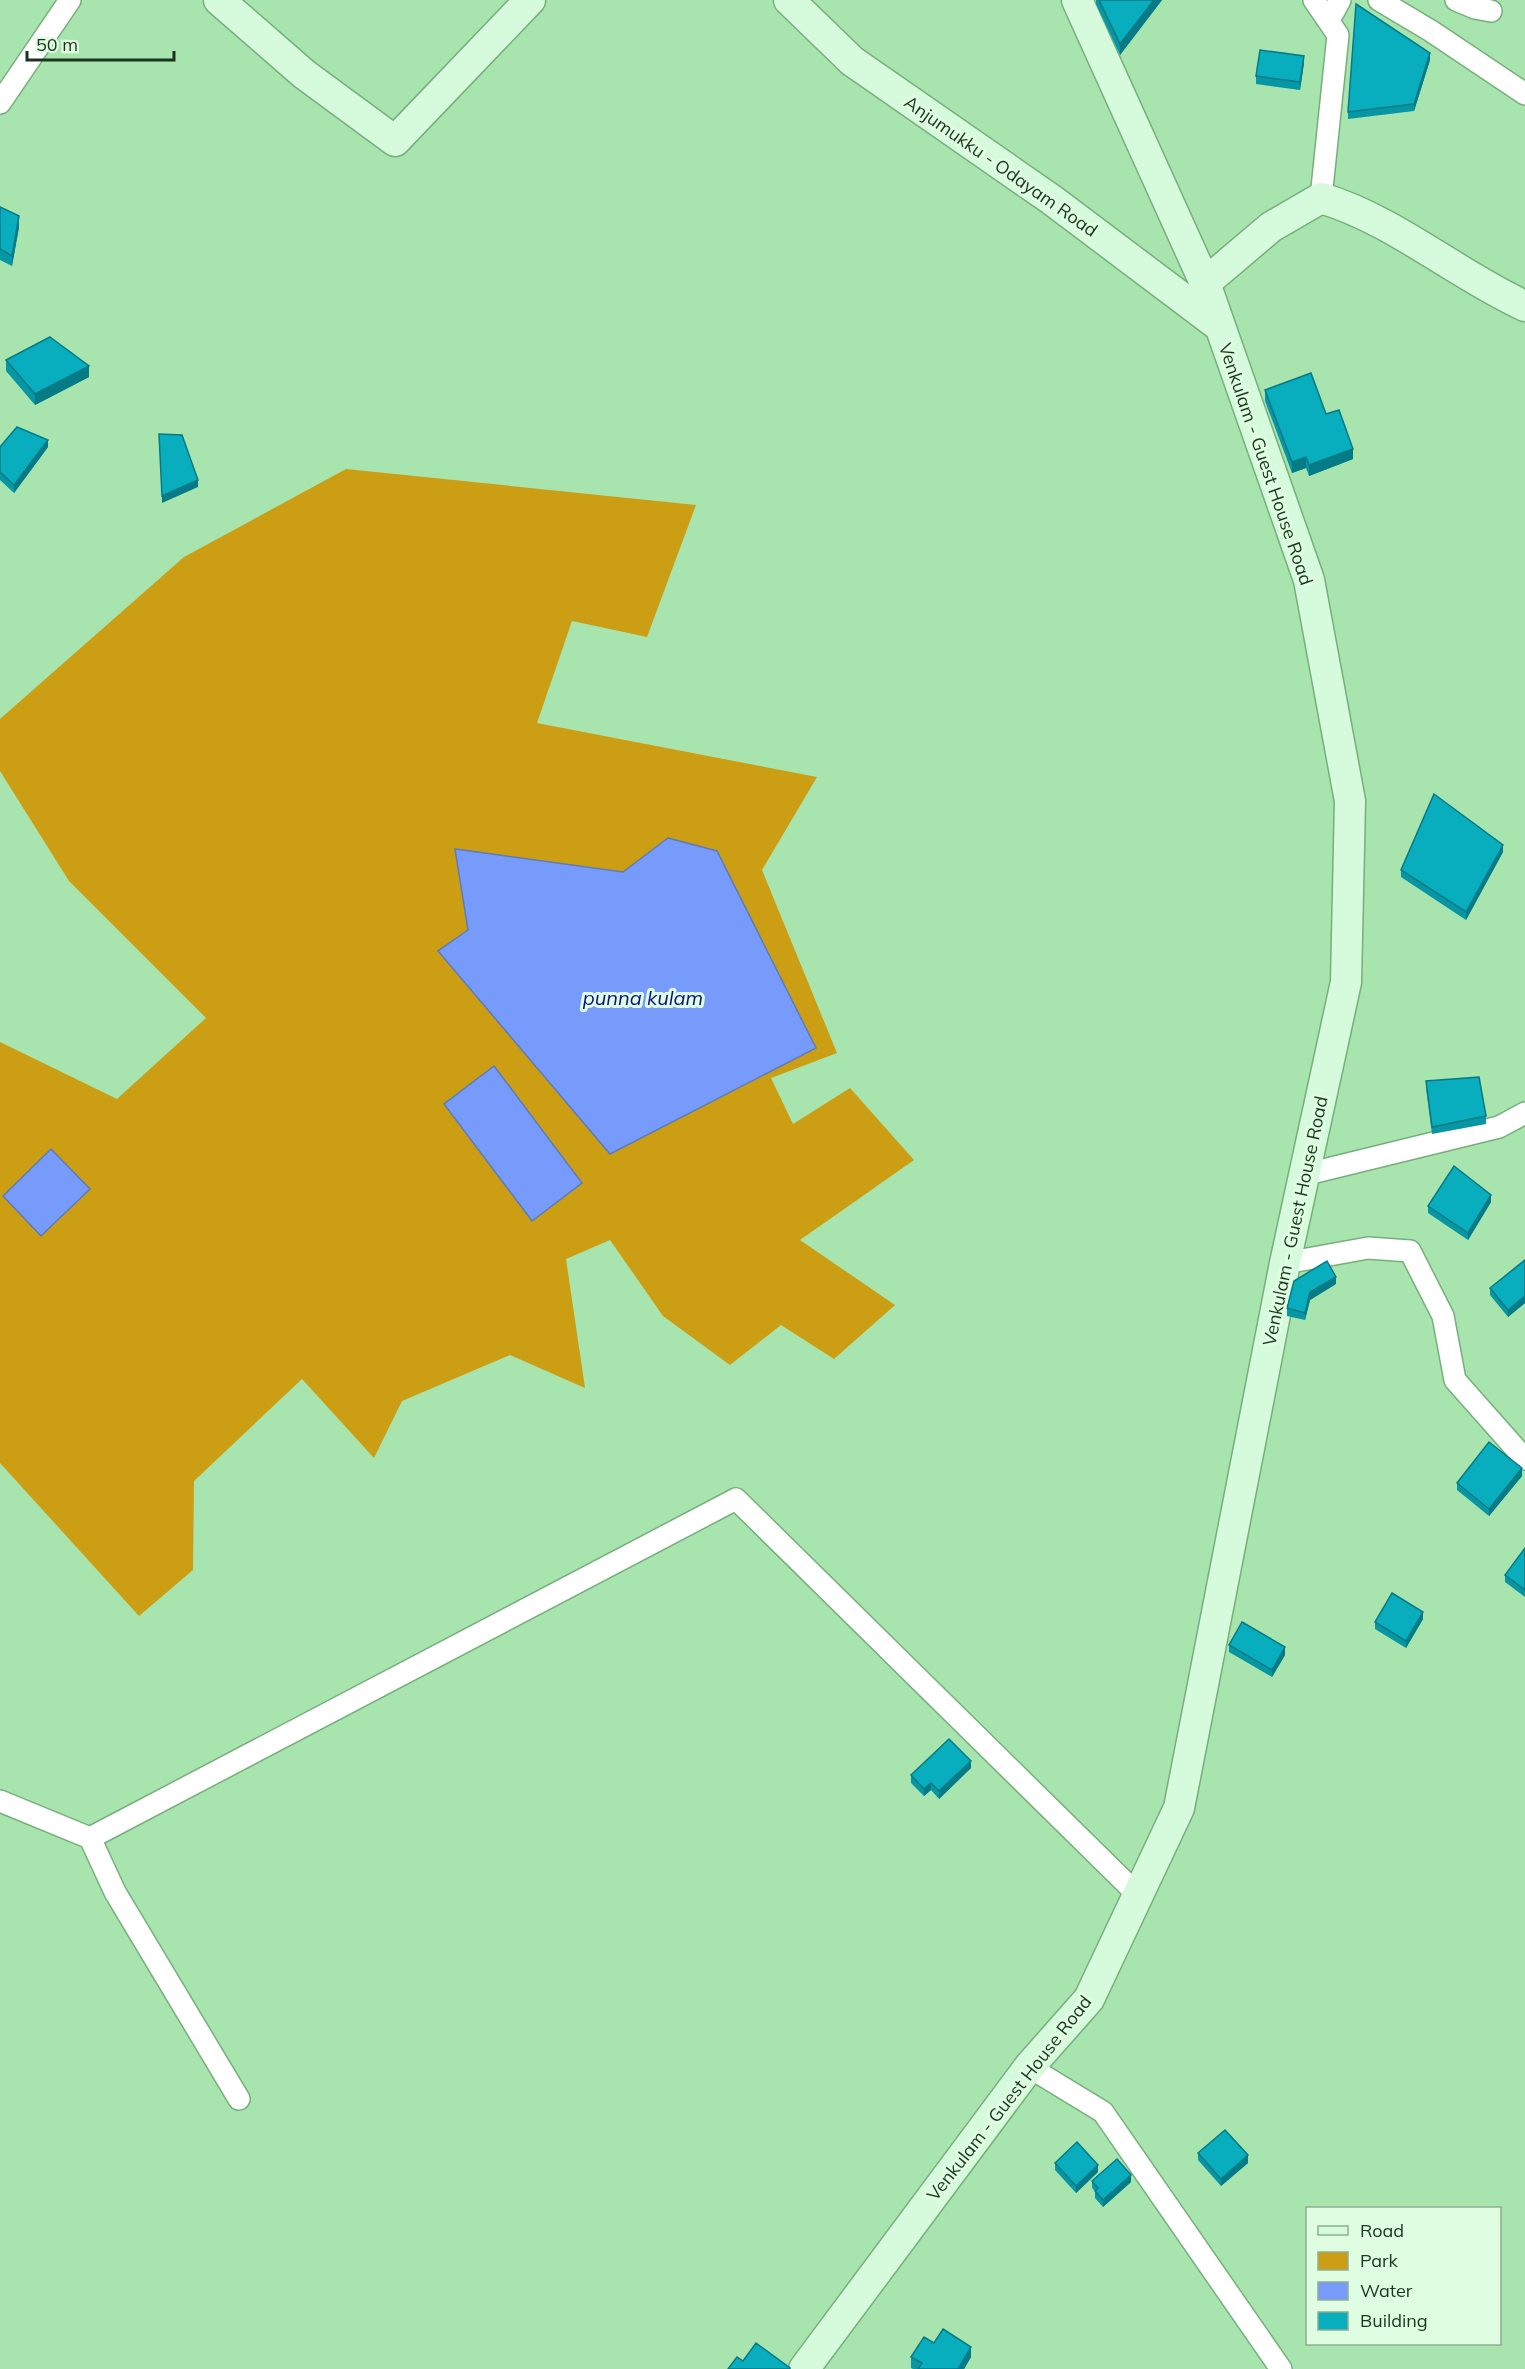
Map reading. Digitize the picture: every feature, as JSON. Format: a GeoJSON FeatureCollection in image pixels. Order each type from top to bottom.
{"type":"FeatureCollection","features":[{"type":"Feature","properties":{"kind":"main road"},"geometry":{"type":"LineString","coordinates":[[219,0],[304,74],[395,141],[530,0]]}},
{"type":"Feature","properties":{"kind":"main road","name":"Anjumukku - Odayam Road"},"geometry":{"type":"LineString","coordinates":[[789,0],[852,61],[1052,200],[1218,325]]}},
{"type":"Feature","properties":{"kind":"main road","name":"Venkulam - Guest House Road"},"geometry":{"type":"LineString","coordinates":[[804,2369],[1029,2067],[1089,1999],[1179,1808],[1285,1263],[1346,982],[1350,801],[1309,580],[1218,325],[1205,282],[1077,0]]}},
{"type":"Feature","properties":{"kind":"main road"},"geometry":{"type":"LineString","coordinates":[[1205,282],[1271,227],[1321,198],[1353,208],[1499,294],[1525,306]]}},
{"type":"Feature","properties":{"kind":"street"},"geometry":{"type":"LineString","coordinates":[[0,103],[70,0]]}},
{"type":"Feature","properties":{"kind":"street"},"geometry":{"type":"LineString","coordinates":[[1314,0],[1338,35],[1321,198]]}},
{"type":"Feature","properties":{"kind":"street"},"geometry":{"type":"LineString","coordinates":[[1326,18],[1333,13],[1340,0]]}},
{"type":"Feature","properties":{"kind":"street"},"geometry":{"type":"LineString","coordinates":[[1379,0],[1431,31],[1525,94]]}},
{"type":"Feature","properties":{"kind":"street"},"geometry":{"type":"LineString","coordinates":[[1456,0],[1475,8],[1491,10]]}},
{"type":"Feature","properties":{"kind":"street"},"geometry":{"type":"LineString","coordinates":[[1303,1175],[1498,1127],[1525,1113]]}},
{"type":"Feature","properties":{"kind":"street"},"geometry":{"type":"LineString","coordinates":[[1285,1263],[1368,1248],[1410,1251],[1443,1316],[1455,1380],[1525,1460]]}},
{"type":"Feature","properties":{"kind":"street"},"geometry":{"type":"LineString","coordinates":[[90,1838],[736,1499],[1138,1895]]}},
{"type":"Feature","properties":{"kind":"street"},"geometry":{"type":"LineString","coordinates":[[0,1801],[90,1838],[115,1892],[239,2099]]}},
{"type":"Feature","properties":{"kind":"street"},"geometry":{"type":"LineString","coordinates":[[1029,2067],[1103,2112],[1281,2369]]}},
{"type":"Feature","properties":{"kind":"green space"},"geometry":{"type":"Polygon","coordinates":[[[346,469],[696,505],[647,637],[572,621],[537,723],[817,777],[762,870],[837,1053],[771,1078],[793,1124],[850,1088],[914,1160],[800,1240],[895,1305],[834,1359],[781,1325],[730,1365],[663,1316],[610,1240],[566,1259],[585,1388],[510,1355],[402,1401],[374,1458],[302,1379],[194,1481],[193,1570],[139,1616],[0,1463],[0,1042],[117,1099],[206,1018],[69,881],[0,771],[0,719],[184,557],[346,469]]]}},
{"type":"Feature","properties":{"kind":"water","name":"punna kulam"},"geometry":{"type":"Polygon","coordinates":[[[668,838],[717,851],[816,1048],[610,1154],[438,951],[468,930],[455,849],[623,872],[668,838]]]}},
{"type":"Feature","properties":{"kind":"water"},"geometry":{"type":"Polygon","coordinates":[[[494,1066],[582,1183],[532,1221],[444,1104],[494,1066]]]}},
{"type":"Feature","properties":{"kind":"water"},"geometry":{"type":"Polygon","coordinates":[[[51,1149],[90,1189],[41,1236],[3,1196],[51,1149]]]}},
{"type":"Feature","properties":{"kind":"building"},"geometry":{"type":"Polygon","coordinates":[[[1099,0],[1154,0],[1120,44],[1099,0]]]}},
{"type":"Feature","properties":{"kind":"building"},"geometry":{"type":"Polygon","coordinates":[[[1356,4],[1430,53],[1414,104],[1348,112],[1356,4]]]}},
{"type":"Feature","properties":{"kind":"building"},"geometry":{"type":"Polygon","coordinates":[[[1260,50],[1304,56],[1300,82],[1256,76],[1260,50]]]}},
{"type":"Feature","properties":{"kind":"building"},"geometry":{"type":"Polygon","coordinates":[[[0,207],[19,216],[12,256],[0,249],[0,207]]]}},
{"type":"Feature","properties":{"kind":"building"},"geometry":{"type":"Polygon","coordinates":[[[50,337],[89,366],[35,394],[6,360],[50,337]]]}},
{"type":"Feature","properties":{"kind":"building"},"geometry":{"type":"Polygon","coordinates":[[[1311,373],[1326,414],[1339,410],[1353,449],[1309,465],[1306,457],[1292,462],[1265,390],[1311,373]]]}},
{"type":"Feature","properties":{"kind":"building"},"geometry":{"type":"Polygon","coordinates":[[[17,427],[48,440],[14,485],[0,472],[0,447],[17,427]]]}},
{"type":"Feature","properties":{"kind":"building"},"geometry":{"type":"Polygon","coordinates":[[[159,434],[182,435],[198,480],[162,496],[159,434]]]}},
{"type":"Feature","properties":{"kind":"building"},"geometry":{"type":"Polygon","coordinates":[[[1434,794],[1503,845],[1466,912],[1401,870],[1434,794]]]}},
{"type":"Feature","properties":{"kind":"building"},"geometry":{"type":"Polygon","coordinates":[[[1479,1077],[1486,1116],[1432,1127],[1426,1081],[1479,1077]]]}},
{"type":"Feature","properties":{"kind":"building"},"geometry":{"type":"Polygon","coordinates":[[[1454,1166],[1491,1195],[1468,1233],[1428,1206],[1454,1166]]]}},
{"type":"Feature","properties":{"kind":"building"},"geometry":{"type":"Polygon","coordinates":[[[1525,1260],[1525,1296],[1508,1310],[1490,1288],[1525,1260]]]}},
{"type":"Feature","properties":{"kind":"building"},"geometry":{"type":"Polygon","coordinates":[[[1327,1261],[1336,1277],[1310,1292],[1305,1313],[1287,1308],[1294,1281],[1327,1261]]]}},
{"type":"Feature","properties":{"kind":"building"},"geometry":{"type":"Polygon","coordinates":[[[1489,1442],[1522,1468],[1489,1509],[1457,1483],[1489,1442]]]}},
{"type":"Feature","properties":{"kind":"building"},"geometry":{"type":"Polygon","coordinates":[[[1525,1548],[1525,1590],[1505,1575],[1525,1548]]]}},
{"type":"Feature","properties":{"kind":"building"},"geometry":{"type":"Polygon","coordinates":[[[1392,1593],[1423,1612],[1406,1641],[1375,1622],[1392,1593]]]}},
{"type":"Feature","properties":{"kind":"building"},"geometry":{"type":"Polygon","coordinates":[[[1242,1622],[1285,1647],[1272,1670],[1229,1645],[1242,1622]]]}},
{"type":"Feature","properties":{"kind":"building"},"geometry":{"type":"Polygon","coordinates":[[[949,1739],[971,1761],[939,1791],[931,1783],[924,1789],[911,1775],[949,1739]]]}},
{"type":"Feature","properties":{"kind":"building"},"geometry":{"type":"Polygon","coordinates":[[[1225,2130],[1248,2155],[1221,2179],[1198,2153],[1225,2130]]]}},
{"type":"Feature","properties":{"kind":"building"},"geometry":{"type":"Polygon","coordinates":[[[1077,2142],[1098,2165],[1076,2186],[1055,2163],[1077,2142]]]}},
{"type":"Feature","properties":{"kind":"building"},"geometry":{"type":"Polygon","coordinates":[[[1117,2159],[1131,2175],[1103,2200],[1095,2191],[1098,2188],[1092,2181],[1117,2159]]]}},
{"type":"Feature","properties":{"kind":"building"},"geometry":{"type":"Polygon","coordinates":[[[943,2329],[971,2347],[958,2369],[918,2369],[922,2363],[911,2357],[924,2337],[934,2343],[943,2329]]]}},
{"type":"Feature","properties":{"kind":"building"},"geometry":{"type":"Polygon","coordinates":[[[756,2343],[790,2369],[728,2369],[737,2357],[743,2361],[756,2343]]]}}]}
